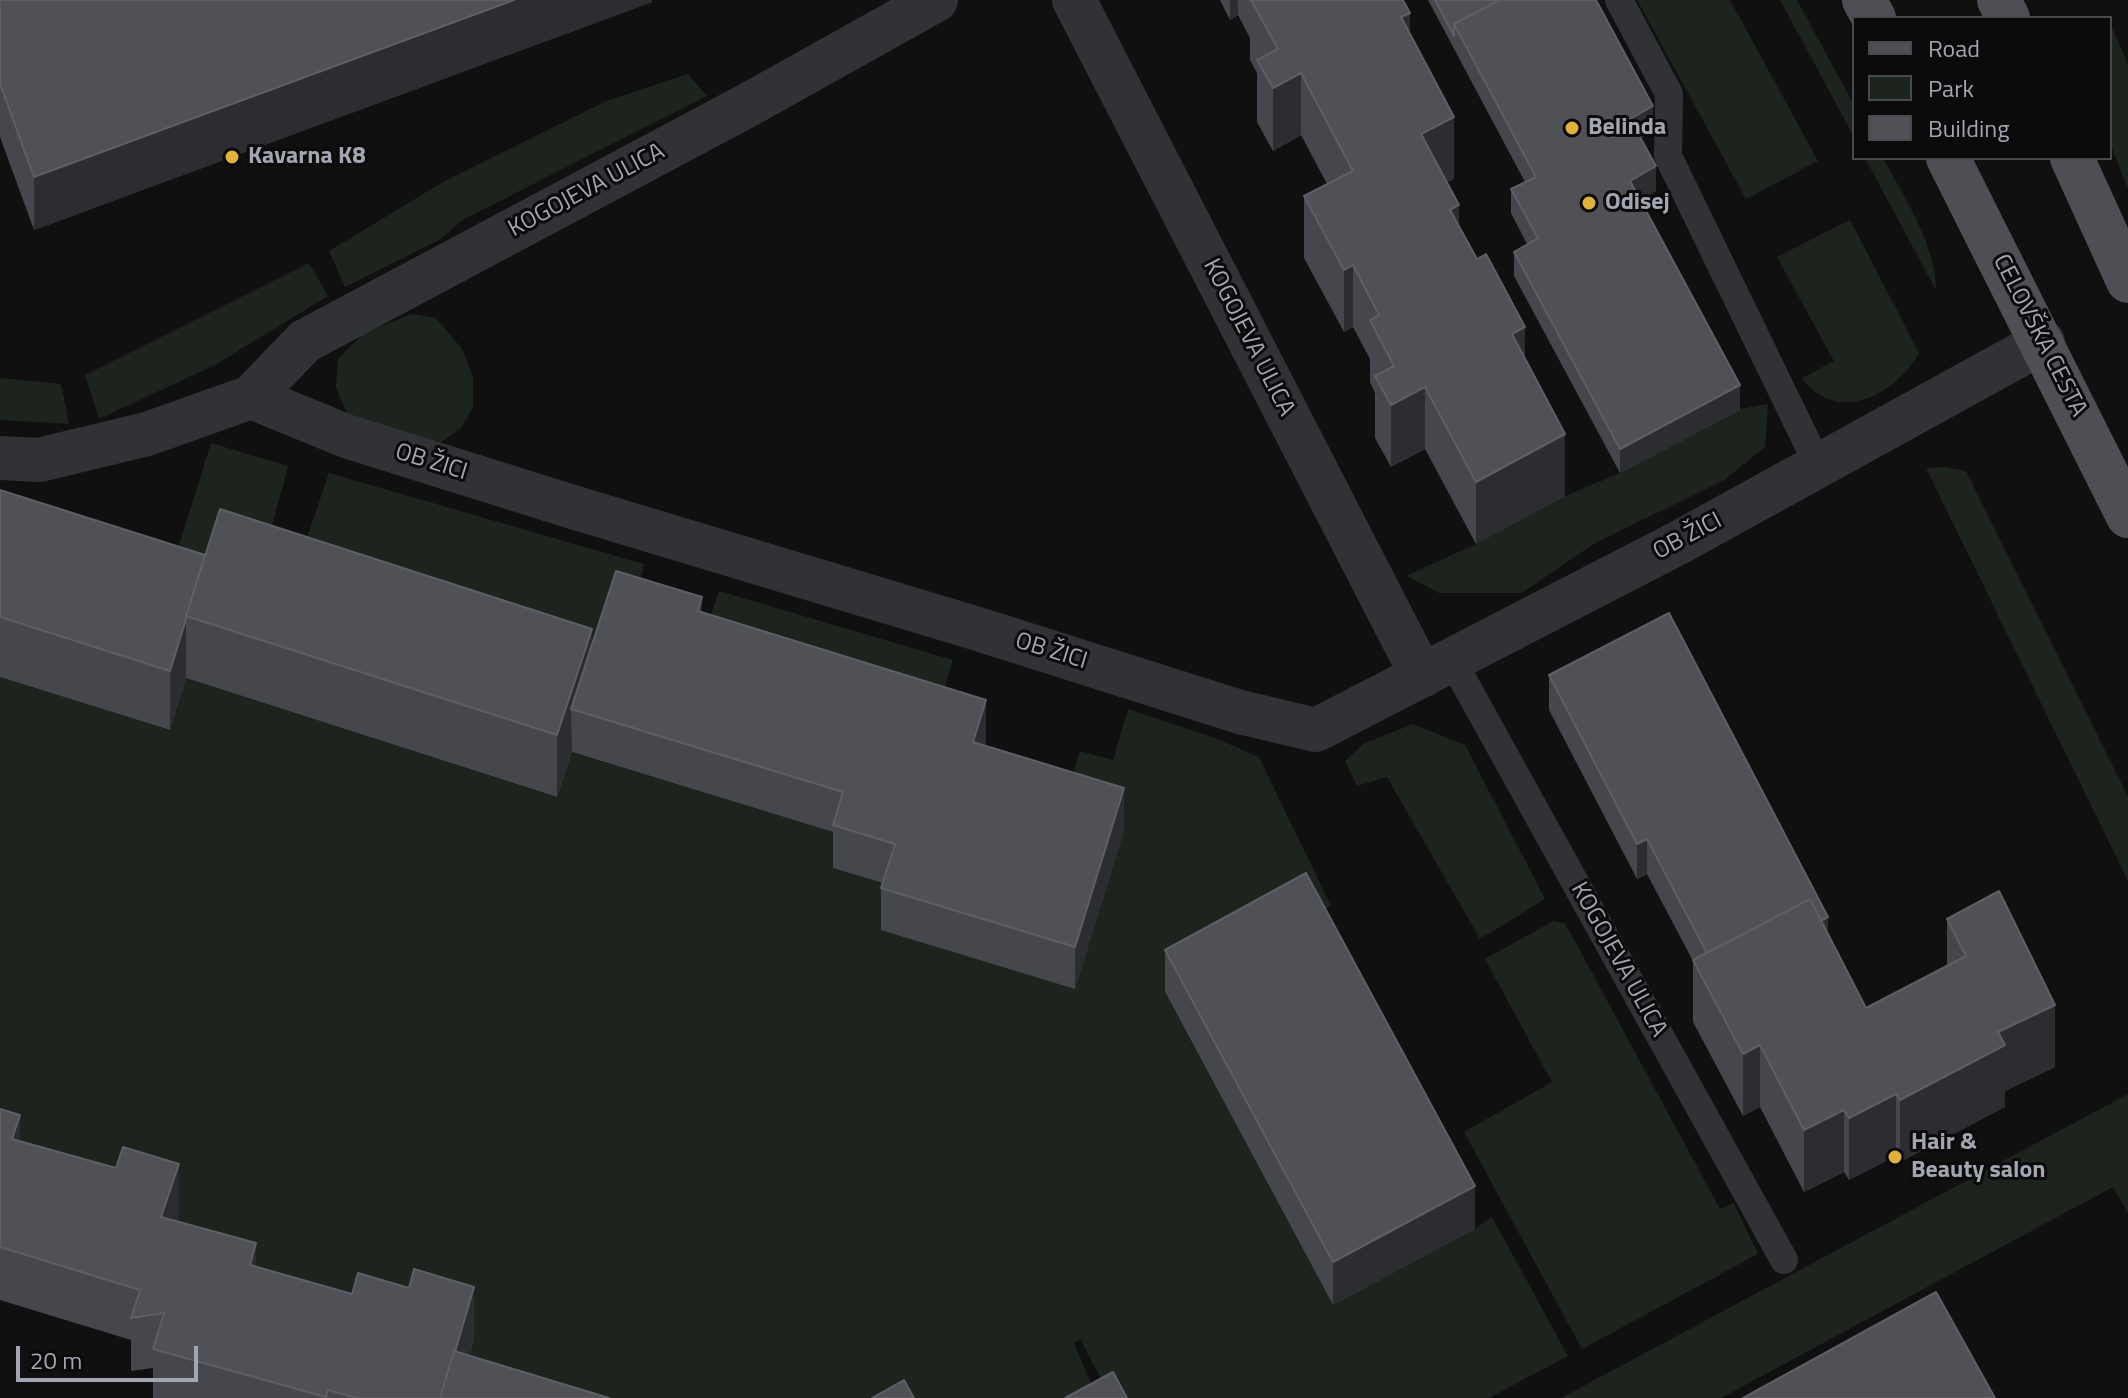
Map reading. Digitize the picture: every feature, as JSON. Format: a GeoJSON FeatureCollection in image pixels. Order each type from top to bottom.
{"type":"FeatureCollection","features":[{"type":"Feature","properties":{"kind":"main road","name":"CELOVŠKA CESTA"},"geometry":{"type":"LineString","coordinates":[[1949,160],[2128,516]]}},
{"type":"Feature","properties":{"kind":"main road"},"geometry":{"type":"LineString","coordinates":[[2073,160],[2128,281]]}},
{"type":"Feature","properties":{"kind":"street","name":"KOGOJEVA ULICA"},"geometry":{"type":"LineString","coordinates":[[251,397],[305,341],[735,112],[936,0]]}},
{"type":"Feature","properties":{"kind":"street","name":"KOGOJEVA ULICA"},"geometry":{"type":"LineString","coordinates":[[1074,0],[1437,668]]}},
{"type":"Feature","properties":{"kind":"street","name":"OB ŽICI"},"geometry":{"type":"LineString","coordinates":[[251,397],[375,445],[1273,721],[1316,730],[1678,543],[2043,342]]}},
{"type":"Feature","properties":{"kind":"street"},"geometry":{"type":"LineString","coordinates":[[0,458],[39,460],[70,453],[147,434],[251,397]]}},
{"type":"Feature","properties":{"kind":"lane"},"geometry":{"type":"LineString","coordinates":[[1619,0],[1669,94],[1668,156],[1818,465]]}},
{"type":"Feature","properties":{"kind":"lane","name":"KOGOJEVA ULICA"},"geometry":{"type":"LineString","coordinates":[[1437,668],[1784,1260]]}},
{"type":"Feature","properties":{"kind":"green space"},"geometry":{"type":"Polygon","coordinates":[[[1637,0],[1730,0],[1818,161],[1746,199],[1637,0]]]}},
{"type":"Feature","properties":{"kind":"green space"},"geometry":{"type":"Polygon","coordinates":[[[1780,0],[1797,0],[1852,101],[1852,133],[1780,0]]]}},
{"type":"Feature","properties":{"kind":"green space"},"geometry":{"type":"Polygon","coordinates":[[[2112,28],[2128,64],[2128,189],[2112,148],[2112,28]]]}},
{"type":"Feature","properties":{"kind":"green space"},"geometry":{"type":"Polygon","coordinates":[[[688,74],[707,96],[462,220],[441,239],[345,287],[329,251],[443,182],[604,102],[688,74]]]}},
{"type":"Feature","properties":{"kind":"green space"},"geometry":{"type":"Polygon","coordinates":[[[1866,160],[1884,160],[1909,205],[1931,256],[1936,290],[1866,160]]]}},
{"type":"Feature","properties":{"kind":"green space"},"geometry":{"type":"Polygon","coordinates":[[[1850,220],[1919,353],[1909,368],[1881,392],[1848,402],[1831,400],[1816,392],[1802,378],[1834,361],[1777,257],[1850,220]]]}},
{"type":"Feature","properties":{"kind":"green space"},"geometry":{"type":"Polygon","coordinates":[[[309,263],[328,296],[215,365],[99,419],[85,375],[309,263]]]}},
{"type":"Feature","properties":{"kind":"green space"},"geometry":{"type":"Polygon","coordinates":[[[412,314],[436,318],[462,349],[473,376],[473,407],[461,428],[440,443],[350,419],[336,388],[338,359],[364,333],[412,314]]]}},
{"type":"Feature","properties":{"kind":"green space"},"geometry":{"type":"Polygon","coordinates":[[[0,378],[61,384],[69,424],[0,420],[0,378]]]}},
{"type":"Feature","properties":{"kind":"green space"},"geometry":{"type":"Polygon","coordinates":[[[1768,404],[1765,447],[1723,481],[1595,543],[1522,593],[1439,593],[1406,576],[1476,544],[1565,496],[1620,473],[1740,409],[1768,404]]]}},
{"type":"Feature","properties":{"kind":"green space"},"geometry":{"type":"Polygon","coordinates":[[[211,443],[288,466],[257,583],[162,600],[211,443]]]}},
{"type":"Feature","properties":{"kind":"green space"},"geometry":{"type":"Polygon","coordinates":[[[1946,467],[1966,471],[2128,797],[2128,881],[1926,468],[1946,467]]]}},
{"type":"Feature","properties":{"kind":"green space"},"geometry":{"type":"Polygon","coordinates":[[[329,473],[644,564],[632,618],[592,691],[288,593],[329,473]]]}},
{"type":"Feature","properties":{"kind":"green space"},"geometry":{"type":"Polygon","coordinates":[[[719,591],[953,660],[933,726],[698,654],[719,591]]]}},
{"type":"Feature","properties":{"kind":"green space"},"geometry":{"type":"Polygon","coordinates":[[[0,677],[170,730],[186,678],[556,797],[571,752],[843,835],[895,887],[1075,989],[1124,831],[1061,813],[1080,751],[1113,760],[1128,709],[1215,738],[1259,757],[1331,906],[1306,916],[1165,993],[1333,1305],[1492,1217],[1568,1356],[1489,1398],[1111,1398],[1080,1339],[1074,1343],[1097,1398],[457,1398],[473,1340],[161,1270],[179,1217],[0,1162],[0,677]]]}},
{"type":"Feature","properties":{"kind":"green space"},"geometry":{"type":"Polygon","coordinates":[[[1413,724],[1465,745],[1545,899],[1480,939],[1387,777],[1357,786],[1345,761],[1363,744],[1413,724]]]}},
{"type":"Feature","properties":{"kind":"green space"},"geometry":{"type":"Polygon","coordinates":[[[1553,921],[1565,923],[1720,1209],[1734,1203],[1758,1254],[1582,1349],[1464,1132],[1552,1082],[1485,959],[1553,921]]]}},
{"type":"Feature","properties":{"kind":"green space"},"geometry":{"type":"Polygon","coordinates":[[[2128,1094],[2128,1213],[2113,1187],[1721,1398],[1561,1398],[2128,1094]]]}},
{"type":"Feature","properties":{"kind":"building"},"geometry":{"type":"Polygon","coordinates":[[[0,0],[514,0],[34,177],[0,84],[0,0]]]}},
{"type":"Feature","properties":{"kind":"building"},"geometry":{"type":"Polygon","coordinates":[[[1251,0],[1403,0],[1410,13],[1401,17],[1454,117],[1421,134],[1459,205],[1450,210],[1477,259],[1486,254],[1525,327],[1512,334],[1565,434],[1476,482],[1425,387],[1391,405],[1375,376],[1394,366],[1370,320],[1379,315],[1353,265],[1344,270],[1304,196],[1353,171],[1301,73],[1273,88],[1257,60],[1278,49],[1251,0]]]}},
{"type":"Feature","properties":{"kind":"building"},"geometry":{"type":"Polygon","coordinates":[[[1435,0],[1500,0],[1454,24],[1454,36],[1435,0]]]}},
{"type":"Feature","properties":{"kind":"building"},"geometry":{"type":"Polygon","coordinates":[[[1500,0],[1596,0],[1653,106],[1630,119],[1656,166],[1630,181],[1740,385],[1620,449],[1514,252],[1538,238],[1511,189],[1536,177],[1454,24],[1500,0]]]}},
{"type":"Feature","properties":{"kind":"building"},"geometry":{"type":"Polygon","coordinates":[[[0,490],[205,555],[170,671],[0,617],[0,490]]]}},
{"type":"Feature","properties":{"kind":"building"},"geometry":{"type":"Polygon","coordinates":[[[220,509],[592,629],[557,735],[186,616],[220,509]]]}},
{"type":"Feature","properties":{"kind":"building"},"geometry":{"type":"Polygon","coordinates":[[[616,571],[702,597],[698,611],[986,700],[973,742],[1124,788],[1075,947],[881,888],[895,844],[833,825],[843,792],[571,709],[616,571]]]}},
{"type":"Feature","properties":{"kind":"building"},"geometry":{"type":"Polygon","coordinates":[[[1669,613],[1828,917],[1821,921],[1810,899],[1707,953],[1647,839],[1637,844],[1549,675],[1669,613]]]}},
{"type":"Feature","properties":{"kind":"building"},"geometry":{"type":"Polygon","coordinates":[[[1306,873],[1475,1186],[1333,1262],[1165,950],[1306,873]]]}},
{"type":"Feature","properties":{"kind":"building"},"geometry":{"type":"Polygon","coordinates":[[[1999,891],[2055,1005],[1998,1032],[2005,1045],[1900,1100],[1896,1094],[1849,1118],[1844,1110],[1804,1130],[1760,1045],[1743,1054],[1693,960],[1810,899],[1866,1008],[1966,956],[1947,919],[1999,891]]]}},
{"type":"Feature","properties":{"kind":"building"},"geometry":{"type":"Polygon","coordinates":[[[0,1109],[20,1115],[12,1139],[116,1168],[123,1147],[179,1164],[161,1217],[256,1243],[250,1265],[352,1294],[358,1273],[409,1288],[414,1269],[474,1287],[440,1398],[357,1398],[328,1390],[326,1397],[153,1349],[164,1313],[131,1318],[140,1290],[0,1247],[0,1109]]]}},
{"type":"Feature","properties":{"kind":"building"},"geometry":{"type":"Polygon","coordinates":[[[1936,1292],[1995,1398],[1743,1398],[1936,1292]]]}},
{"type":"Feature","properties":{"kind":"building"},"geometry":{"type":"Polygon","coordinates":[[[454,1351],[609,1398],[440,1398],[454,1351]]]}},
{"type":"Feature","properties":{"kind":"building"},"geometry":{"type":"Polygon","coordinates":[[[1113,1372],[1127,1398],[1065,1398],[1113,1372]]]}},
{"type":"Feature","properties":{"kind":"building"},"geometry":{"type":"Polygon","coordinates":[[[904,1380],[914,1398],[872,1398],[904,1380]]]}},
{"type":"Feature","properties":{"kind":"place","name":"Belinda"},"geometry":{"type":"Point","coordinates":[1572,128]}},
{"type":"Feature","properties":{"kind":"place","name":"Kavarna K8"},"geometry":{"type":"Point","coordinates":[232,157]}},
{"type":"Feature","properties":{"kind":"place","name":"Odisej"},"geometry":{"type":"Point","coordinates":[1589,203]}},
{"type":"Feature","properties":{"kind":"place","name":"Hair & Beauty salon"},"geometry":{"type":"Point","coordinates":[1895,1157]}}]}
